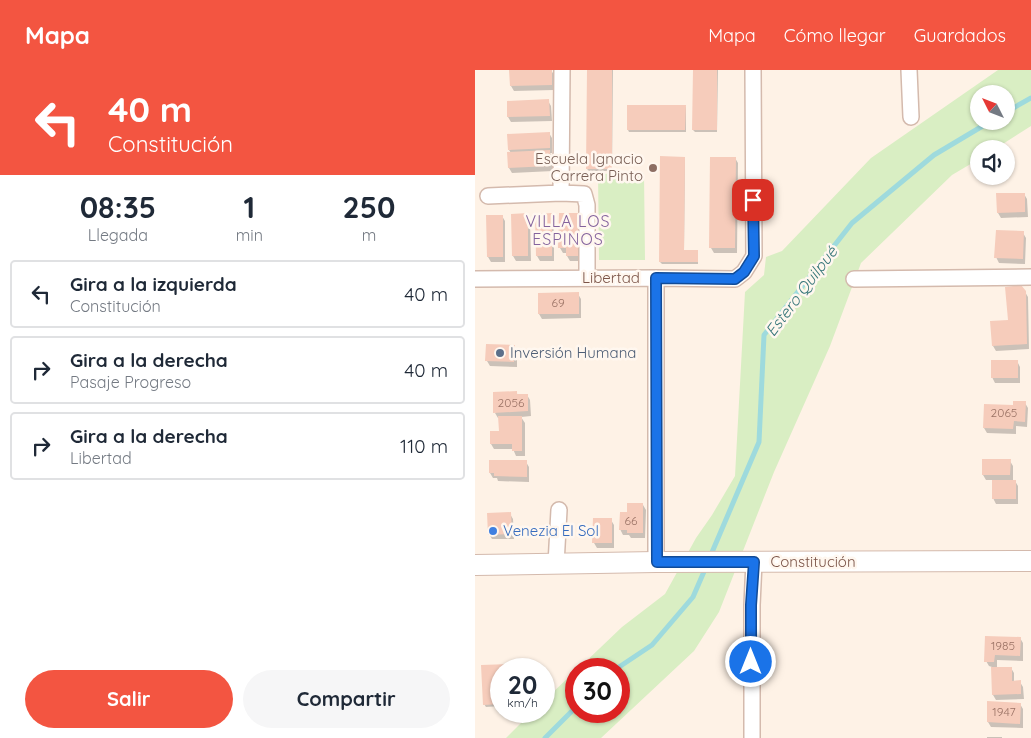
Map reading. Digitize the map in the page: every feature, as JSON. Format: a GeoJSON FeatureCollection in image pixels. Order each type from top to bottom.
{"type":"FeatureCollection","features":[{"type":"Feature","properties":{"kind":"street"},"geometry":{"type":"LineString","coordinates":[[561,193],[562,70]]}},
{"type":"Feature","properties":{"kind":"street","name":"Libertad"},"geometry":{"type":"LineString","coordinates":[[475,279],[735,279],[744,272],[754,256],[753,70]]}},
{"type":"Feature","properties":{"kind":"street"},"geometry":{"type":"LineString","coordinates":[[909,70],[911,117]]}},
{"type":"Feature","properties":{"kind":"street"},"geometry":{"type":"LineString","coordinates":[[488,196],[584,194],[587,205],[587,278]]}},
{"type":"Feature","properties":{"kind":"street"},"geometry":{"type":"LineString","coordinates":[[855,279],[1031,277]]}},
{"type":"Feature","properties":{"kind":"street"},"geometry":{"type":"LineString","coordinates":[[656,278],[657,562]]}},
{"type":"Feature","properties":{"kind":"street"},"geometry":{"type":"LineString","coordinates":[[556,564],[559,510]]}},
{"type":"Feature","properties":{"kind":"street","name":"Constitución"},"geometry":{"type":"LineString","coordinates":[[475,565],[657,562],[1031,561]]}},
{"type":"Feature","properties":{"kind":"street"},"geometry":{"type":"LineString","coordinates":[[747,563],[751,605],[752,738]]}},
{"type":"Feature","properties":{"kind":"green space"},"geometry":{"type":"Polygon","coordinates":[[[998,70],[1031,70],[1031,126],[1009,140],[970,140],[970,164],[952,175],[861,263],[830,346],[774,472],[719,612],[694,651],[630,711],[630,658],[590,658],[622,627],[665,594],[696,538],[735,476],[745,292],[764,275],[766,257],[782,251],[871,158],[970,89],[970,130],[1015,130],[1015,85],[976,85],[998,70]]]}},
{"type":"Feature","properties":{"kind":"green space"},"geometry":{"type":"Polygon","coordinates":[[[644,173],[645,260],[599,260],[598,174],[644,173]]]}},
{"type":"Feature","properties":{"kind":"green space"},"geometry":{"type":"Polygon","coordinates":[[[565,681],[565,723],[617,723],[601,738],[506,738],[521,723],[555,723],[555,690],[565,681]]]}},
{"type":"Feature","properties":{"kind":"building"},"geometry":{"type":"Polygon","coordinates":[[[509,70],[552,70],[552,85],[510,86],[509,70]]]}},
{"type":"Feature","properties":{"kind":"building"},"geometry":{"type":"Polygon","coordinates":[[[587,70],[612,70],[612,169],[586,169],[587,70]]]}},
{"type":"Feature","properties":{"kind":"building"},"geometry":{"type":"Polygon","coordinates":[[[693,70],[717,70],[717,130],[692,130],[693,70]]]}},
{"type":"Feature","properties":{"kind":"building"},"geometry":{"type":"Polygon","coordinates":[[[549,99],[550,116],[507,117],[507,101],[549,99]]]}},
{"type":"Feature","properties":{"kind":"building"},"geometry":{"type":"Polygon","coordinates":[[[627,105],[686,105],[685,130],[627,130],[627,105]]]}},
{"type":"Feature","properties":{"kind":"building"},"geometry":{"type":"Polygon","coordinates":[[[550,132],[550,148],[508,150],[507,134],[550,132]]]}},
{"type":"Feature","properties":{"kind":"building"},"geometry":{"type":"Polygon","coordinates":[[[550,150],[550,166],[508,168],[507,152],[550,150]]]}},
{"type":"Feature","properties":{"kind":"building"},"geometry":{"type":"Polygon","coordinates":[[[660,156],[685,157],[684,250],[698,250],[698,262],[659,262],[660,156]]]}},
{"type":"Feature","properties":{"kind":"building"},"geometry":{"type":"Polygon","coordinates":[[[710,157],[736,157],[735,248],[709,248],[710,157]]]}},
{"type":"Feature","properties":{"kind":"building"},"geometry":{"type":"Polygon","coordinates":[[[996,193],[1025,193],[1025,212],[997,213],[996,193]]]}},
{"type":"Feature","properties":{"kind":"building"},"geometry":{"type":"Polygon","coordinates":[[[528,213],[528,256],[512,256],[511,214],[528,213]]]}},
{"type":"Feature","properties":{"kind":"building"},"geometry":{"type":"Polygon","coordinates":[[[552,213],[552,256],[536,256],[535,214],[552,213]]]}},
{"type":"Feature","properties":{"kind":"building"},"geometry":{"type":"Polygon","coordinates":[[[559,213],[582,213],[582,256],[566,256],[566,248],[558,248],[559,213]]]}},
{"type":"Feature","properties":{"kind":"building"},"geometry":{"type":"Polygon","coordinates":[[[486,215],[503,215],[503,257],[487,257],[486,215]]]}},
{"type":"Feature","properties":{"kind":"building"},"geometry":{"type":"Polygon","coordinates":[[[996,230],[1024,231],[1023,259],[994,258],[996,230]]]}},
{"type":"Feature","properties":{"kind":"building"},"geometry":{"type":"Polygon","coordinates":[[[1021,285],[1026,291],[1027,344],[992,346],[990,321],[1008,320],[1005,287],[1021,285]]]}},
{"type":"Feature","properties":{"kind":"building"},"geometry":{"type":"Polygon","coordinates":[[[579,292],[579,314],[538,314],[538,293],[579,292]]]}},
{"type":"Feature","properties":{"kind":"building","name":"Inversión Humana"},"geometry":{"type":"Polygon","coordinates":[[[486,344],[515,345],[514,362],[485,361],[486,344]]]}},
{"type":"Feature","properties":{"kind":"building"},"geometry":{"type":"Polygon","coordinates":[[[991,360],[1018,360],[1018,378],[991,378],[991,360]]]}},
{"type":"Feature","properties":{"kind":"building"},"geometry":{"type":"Polygon","coordinates":[[[517,391],[517,394],[528,394],[528,411],[493,413],[493,392],[517,391]]]}},
{"type":"Feature","properties":{"kind":"building"},"geometry":{"type":"Polygon","coordinates":[[[1013,401],[1026,401],[1025,422],[1014,421],[1013,429],[983,428],[984,404],[1013,405],[1013,401]]]}},
{"type":"Feature","properties":{"kind":"building"},"geometry":{"type":"Polygon","coordinates":[[[498,416],[522,416],[522,451],[512,451],[512,444],[490,444],[490,431],[499,431],[498,416]]]}},
{"type":"Feature","properties":{"kind":"building"},"geometry":{"type":"Polygon","coordinates":[[[982,459],[1011,459],[1010,475],[982,475],[982,459]]]}},
{"type":"Feature","properties":{"kind":"building"},"geometry":{"type":"Polygon","coordinates":[[[489,460],[527,460],[527,477],[494,476],[494,473],[489,473],[489,460]]]}},
{"type":"Feature","properties":{"kind":"building"},"geometry":{"type":"Polygon","coordinates":[[[992,480],[1016,480],[1016,499],[992,499],[992,480]]]}},
{"type":"Feature","properties":{"kind":"building"},"geometry":{"type":"Polygon","coordinates":[[[627,503],[643,503],[643,533],[627,533],[627,530],[619,530],[620,512],[627,512],[627,503]]]}},
{"type":"Feature","properties":{"kind":"building"},"geometry":{"type":"Polygon","coordinates":[[[511,512],[512,534],[488,535],[487,513],[511,512]]]}},
{"type":"Feature","properties":{"kind":"building"},"geometry":{"type":"Polygon","coordinates":[[[593,518],[612,518],[612,543],[592,543],[593,518]]]}},
{"type":"Feature","properties":{"kind":"building"},"geometry":{"type":"Polygon","coordinates":[[[985,636],[1021,637],[1020,656],[995,655],[994,662],[984,662],[985,636]]]}},
{"type":"Feature","properties":{"kind":"building"},"geometry":{"type":"Polygon","coordinates":[[[481,665],[490,665],[490,705],[483,705],[481,665]]]}},
{"type":"Feature","properties":{"kind":"building"},"geometry":{"type":"Polygon","coordinates":[[[991,667],[1012,667],[1012,681],[1021,680],[1021,694],[992,695],[991,667]]]}},
{"type":"Feature","properties":{"kind":"building"},"geometry":{"type":"Polygon","coordinates":[[[987,701],[1021,703],[1020,724],[987,722],[987,701]]]}},
{"type":"Feature","properties":{"kind":"waterway","name":"Estero Quilpué"},"geometry":{"type":"LineString","coordinates":[[1015,107],[1031,98]]}},
{"type":"Feature","properties":{"kind":"waterway","name":"Estero Quilpué"},"geometry":{"type":"LineString","coordinates":[[710,557],[759,442],[764,335],[852,223],[934,155],[976,130]]}},
{"type":"Feature","properties":{"kind":"waterway","name":"Estero Quilpué"},"geometry":{"type":"LineString","coordinates":[[630,660],[652,645],[693,597],[706,567]]}},
{"type":"Feature","properties":{"kind":"waterway","name":"Estero Quilpué"},"geometry":{"type":"LineString","coordinates":[[545,738],[565,718]]}},
{"type":"Feature","properties":{"kind":"place","name":"Escuela Ignacio Carrera Pinto"},"geometry":{"type":"Point","coordinates":[653,168]}},
{"type":"Feature","properties":{"kind":"place","name":"Inversión Humana"},"geometry":{"type":"Point","coordinates":[500,353]}},
{"type":"Feature","properties":{"kind":"place","name":"Venezia El Sol"},"geometry":{"type":"Point","coordinates":[493,531]}},
{"type":"Feature","properties":{"kind":"district","name":"VILLA LOS ESPINOS"},"geometry":{"type":"Point","coordinates":[568,230]}},
{"type":"Feature","properties":{"kind":"route"},"geometry":{"type":"LineString","coordinates":[[751,662],[751,605],[754,562],[657,562],[656,278],[735,279],[744,272],[754,256],[753,200]]}}]}
